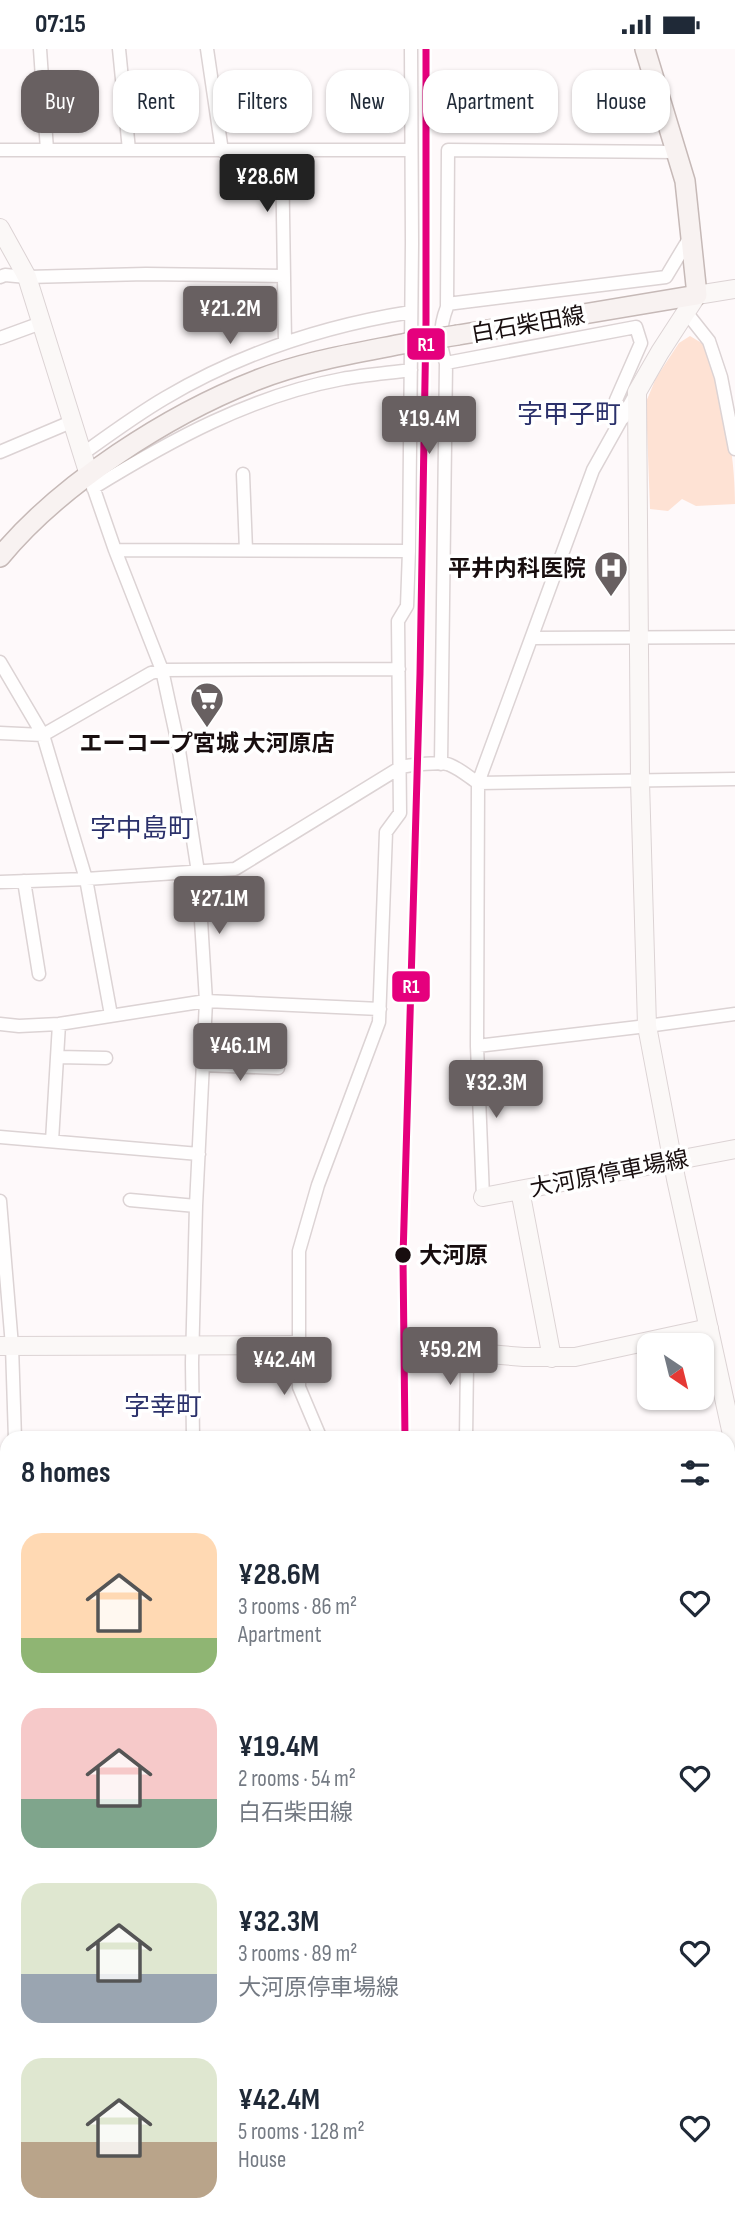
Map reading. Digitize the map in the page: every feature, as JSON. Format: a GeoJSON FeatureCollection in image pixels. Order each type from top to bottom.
{"type":"FeatureCollection","features":[{"type":"Feature","properties":{"kind":"main road"},"geometry":{"type":"LineString","coordinates":[[645,49],[685,181],[697,295]]}},
{"type":"Feature","properties":{"kind":"main road","name":"白石柴田線"},"geometry":{"type":"LineString","coordinates":[[0,557],[34,521],[200,404],[258,379],[311,362],[407,343],[697,295]]}},
{"type":"Feature","properties":{"kind":"street"},"geometry":{"type":"LineString","coordinates":[[40,49],[47,150]]}},
{"type":"Feature","properties":{"kind":"street"},"geometry":{"type":"LineString","coordinates":[[118,49],[129,150]]}},
{"type":"Feature","properties":{"kind":"street"},"geometry":{"type":"LineString","coordinates":[[207,49],[222,151]]}},
{"type":"Feature","properties":{"kind":"street"},"geometry":{"type":"LineString","coordinates":[[318,1431],[299,1387],[299,1251],[317,1185],[379,1022],[386,832],[400,813],[398,621],[407,606],[409,551],[411,49]]}},
{"type":"Feature","properties":{"kind":"street"},"geometry":{"type":"LineString","coordinates":[[1,147],[47,150],[411,150]]}},
{"type":"Feature","properties":{"kind":"street"},"geometry":{"type":"LineString","coordinates":[[441,764],[446,363],[441,351],[442,320],[447,304],[448,150],[677,152]]}},
{"type":"Feature","properties":{"kind":"street"},"geometry":{"type":"LineString","coordinates":[[282,151],[285,342]]}},
{"type":"Feature","properties":{"kind":"street"},"geometry":{"type":"LineString","coordinates":[[0,228],[27,277],[91,482],[162,670],[178,744],[198,872],[206,1001],[196,1206],[193,1431]]}},
{"type":"Feature","properties":{"kind":"street"},"geometry":{"type":"LineString","coordinates":[[447,304],[666,278],[690,236]]}},
{"type":"Feature","properties":{"kind":"street"},"geometry":{"type":"LineString","coordinates":[[0,277],[146,274],[284,277]]}},
{"type":"Feature","properties":{"kind":"street"},"geometry":{"type":"LineString","coordinates":[[483,1197],[477,1046],[478,783],[593,470],[697,295],[726,290]]}},
{"type":"Feature","properties":{"kind":"street"},"geometry":{"type":"LineString","coordinates":[[82,455],[166,398],[243,358],[316,332],[411,312]]}},
{"type":"Feature","properties":{"kind":"street"},"geometry":{"type":"LineString","coordinates":[[686,312],[709,341],[722,377],[735,449]]}},
{"type":"Feature","properties":{"kind":"street"},"geometry":{"type":"LineString","coordinates":[[0,338],[41,323]]}},
{"type":"Feature","properties":{"kind":"street"},"geometry":{"type":"LineString","coordinates":[[446,363],[636,327],[641,342],[617,401],[623,418]]}},
{"type":"Feature","properties":{"kind":"street"},"geometry":{"type":"LineString","coordinates":[[91,482],[248,406],[296,390],[342,379],[411,370]]}},
{"type":"Feature","properties":{"kind":"street"},"geometry":{"type":"LineString","coordinates":[[637,392],[640,781],[647,1026],[672,1161],[731,1431]]}},
{"type":"Feature","properties":{"kind":"street"},"geometry":{"type":"LineString","coordinates":[[0,452],[71,422]]}},
{"type":"Feature","properties":{"kind":"street"},"geometry":{"type":"LineString","coordinates":[[243,474],[246,550]]}},
{"type":"Feature","properties":{"kind":"street"},"geometry":{"type":"LineString","coordinates":[[115,550],[409,551]]}},
{"type":"Feature","properties":{"kind":"street"},"geometry":{"type":"LineString","coordinates":[[532,638],[735,637]]}},
{"type":"Feature","properties":{"kind":"street"},"geometry":{"type":"LineString","coordinates":[[0,661],[43,735],[86,880],[111,1015]]}},
{"type":"Feature","properties":{"kind":"street"},"geometry":{"type":"LineString","coordinates":[[0,733],[43,735],[150,673],[162,670],[399,670]]}},
{"type":"Feature","properties":{"kind":"street"},"geometry":{"type":"LineString","coordinates":[[0,882],[86,880],[234,869],[401,767],[417,763],[448,763],[478,783],[735,779]]}},
{"type":"Feature","properties":{"kind":"street"},"geometry":{"type":"LineString","coordinates":[[24,881],[39,974]]}},
{"type":"Feature","properties":{"kind":"street"},"geometry":{"type":"LineString","coordinates":[[0,1024],[59,1024],[206,1001],[380,1009]]}},
{"type":"Feature","properties":{"kind":"street"},"geometry":{"type":"LineString","coordinates":[[477,1046],[735,1014]]}},
{"type":"Feature","properties":{"kind":"street"},"geometry":{"type":"LineString","coordinates":[[52,1141],[59,1024]]}},
{"type":"Feature","properties":{"kind":"street"},"geometry":{"type":"LineString","coordinates":[[58,1056],[106,1058]]}},
{"type":"Feature","properties":{"kind":"street"},"geometry":{"type":"LineString","coordinates":[[203,1065],[278,1068]]}},
{"type":"Feature","properties":{"kind":"street"},"geometry":{"type":"LineString","coordinates":[[0,1137],[198,1154]]}},
{"type":"Feature","properties":{"kind":"street","name":"大河原停車場線"},"geometry":{"type":"LineString","coordinates":[[483,1197],[735,1149]]}},
{"type":"Feature","properties":{"kind":"street"},"geometry":{"type":"LineString","coordinates":[[520,1190],[552,1358]]}},
{"type":"Feature","properties":{"kind":"street"},"geometry":{"type":"LineString","coordinates":[[130,1201],[196,1206]]}},
{"type":"Feature","properties":{"kind":"street"},"geometry":{"type":"LineString","coordinates":[[0,1209],[6,1346],[14,1431]]}},
{"type":"Feature","properties":{"kind":"street"},"geometry":{"type":"LineString","coordinates":[[466,1431],[467,1362],[477,1353],[575,1357],[709,1328]]}},
{"type":"Feature","properties":{"kind":"street"},"geometry":{"type":"LineString","coordinates":[[6,1346],[298,1345]]}},
{"type":"Feature","properties":{"kind":"shaded area"},"geometry":{"type":"Polygon","coordinates":[[[690,336],[705,345],[717,384],[730,443],[735,504],[696,506],[682,499],[668,511],[650,509],[646,402],[656,378],[679,343],[690,336]]]}},
{"type":"Feature","properties":{"kind":"transit line","name":"R1"},"geometry":{"type":"LineString","coordinates":[[405,1431],[403,1257],[420,674],[426,322],[426,49]]}},
{"type":"Feature","properties":{"kind":"place","name":"平井内科医院"},"geometry":{"type":"Point","coordinates":[611,598]}},
{"type":"Feature","properties":{"kind":"place","name":"エーコープ宮城 大河原店"},"geometry":{"type":"Point","coordinates":[207,729]}},
{"type":"Feature","properties":{"kind":"place","name":"大河原"},"geometry":{"type":"Point","coordinates":[403,1255]}},
{"type":"Feature","properties":{"kind":"district","name":"字甲子町"},"geometry":{"type":"Point","coordinates":[569,414]}},
{"type":"Feature","properties":{"kind":"district","name":"字中島町"},"geometry":{"type":"Point","coordinates":[142,828]}},
{"type":"Feature","properties":{"kind":"district","name":"字幸町"},"geometry":{"type":"Point","coordinates":[163,1406]}}]}
